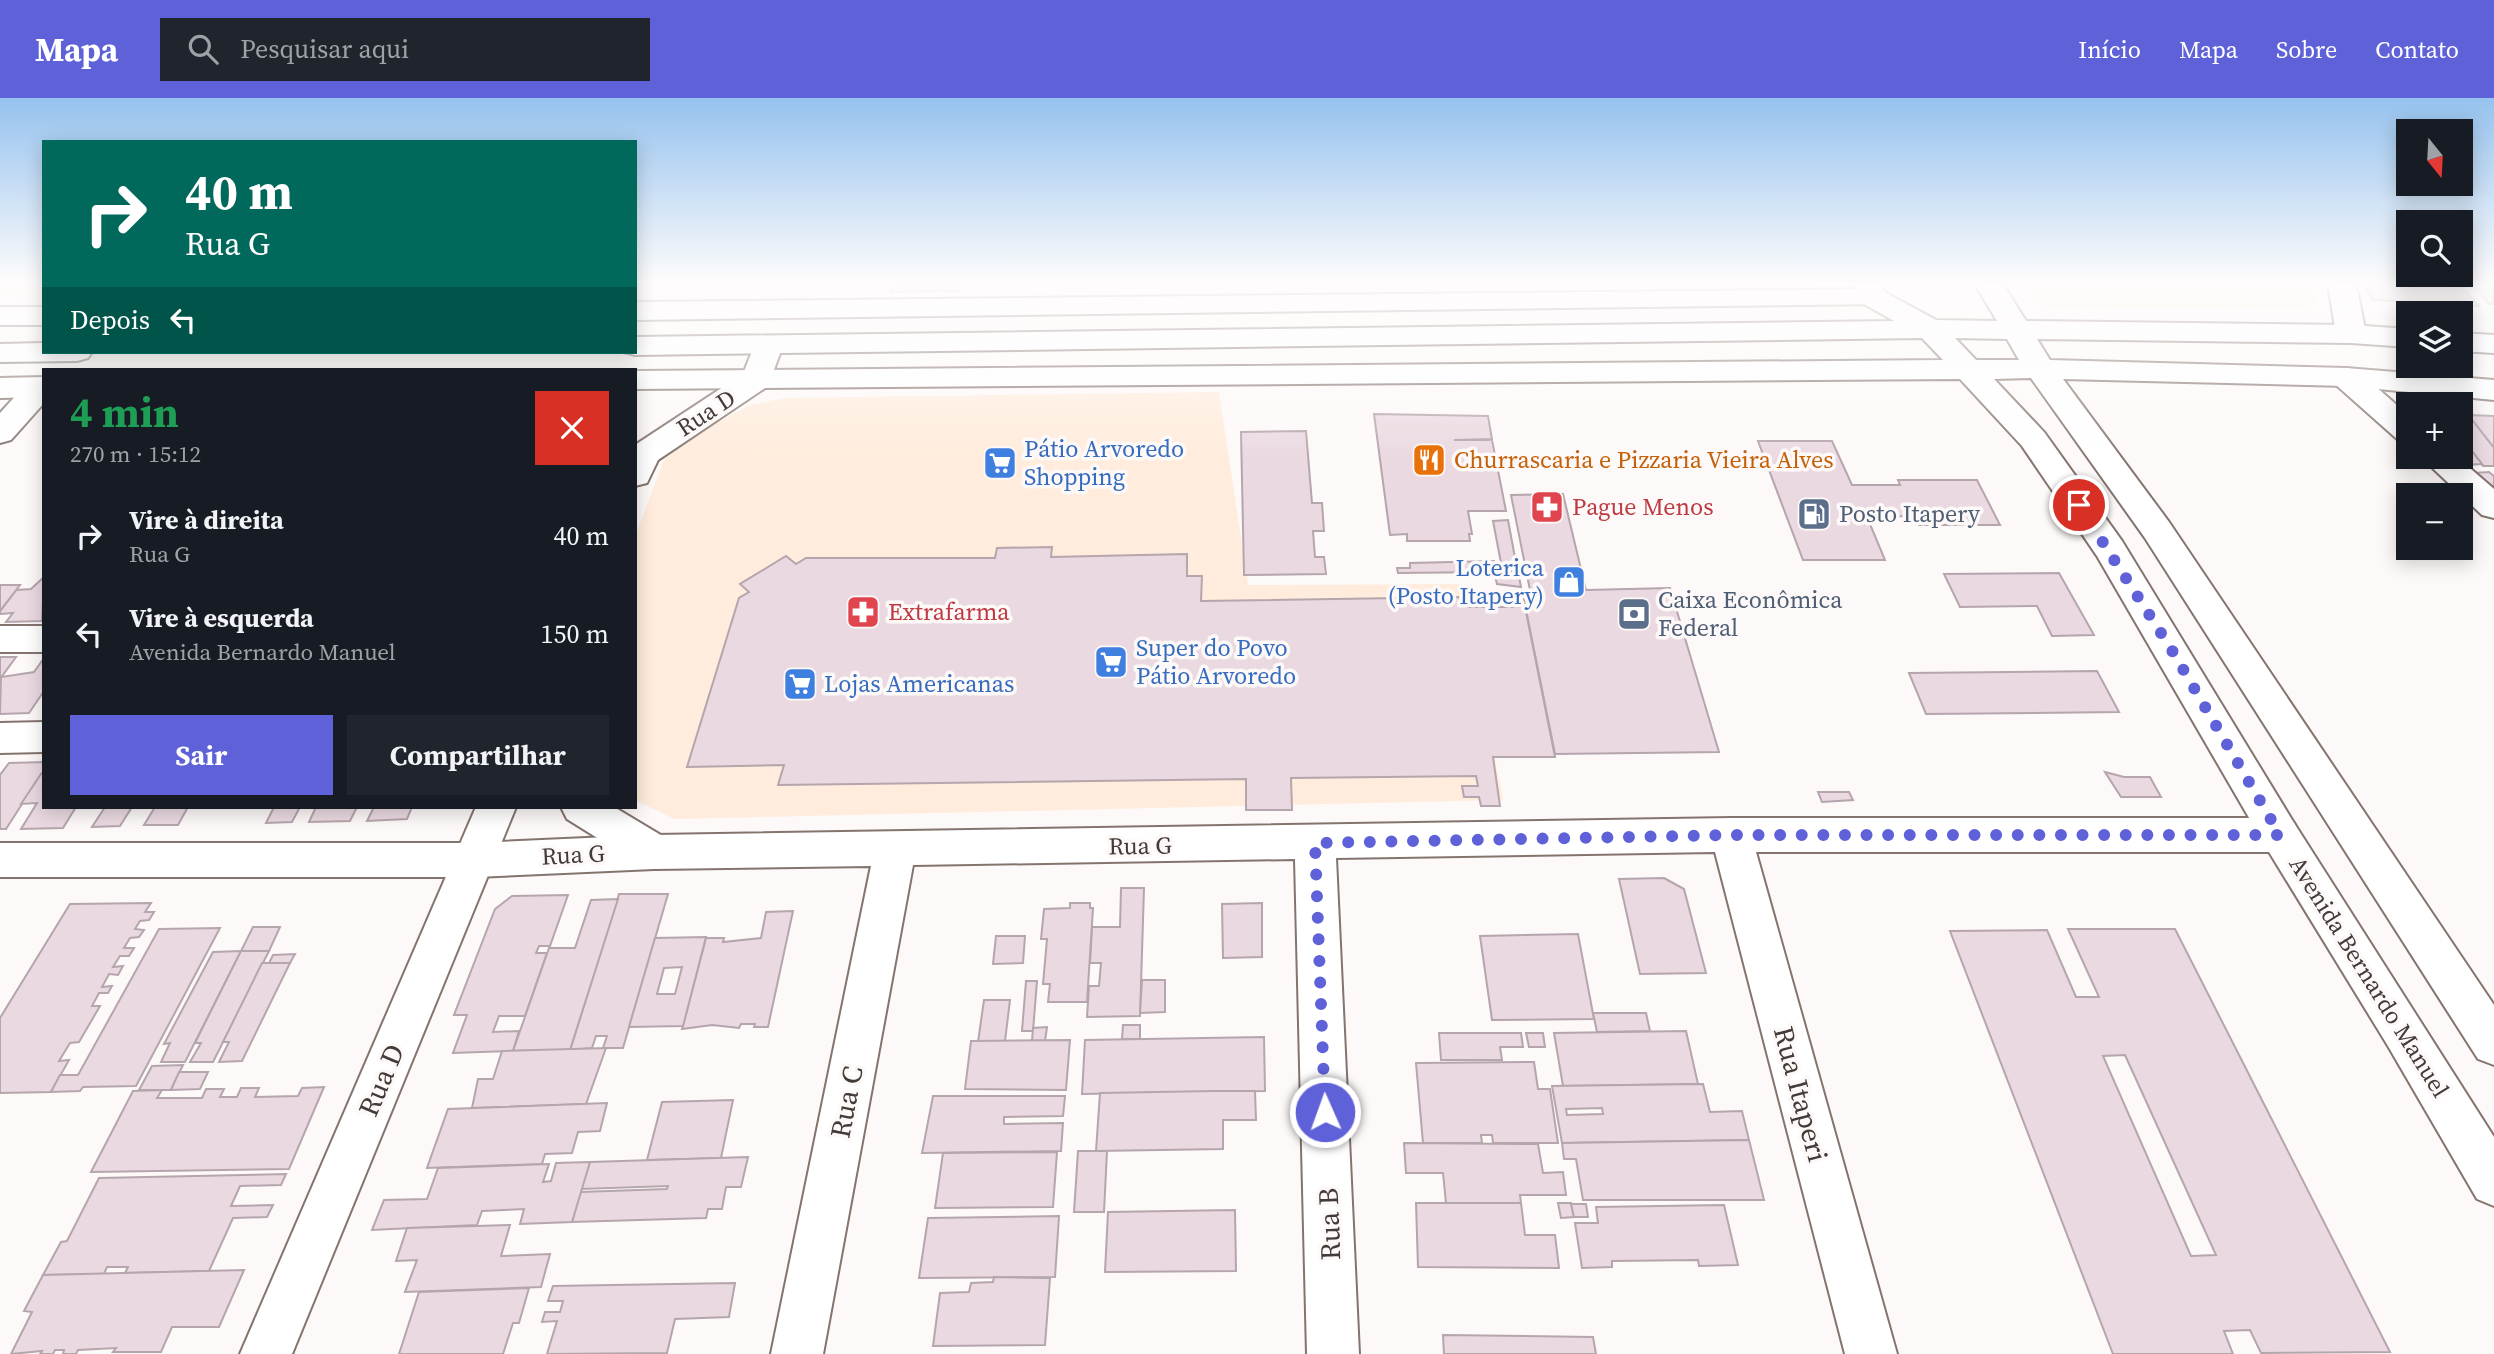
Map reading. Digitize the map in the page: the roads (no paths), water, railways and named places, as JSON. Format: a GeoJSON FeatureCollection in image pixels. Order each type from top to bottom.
{"type":"FeatureCollection","features":[{"type":"Feature","properties":{"kind":"main road"},"geometry":{"type":"LineString","coordinates":[[637,346],[941,343]]}},
{"type":"Feature","properties":{"kind":"main road","name":"Avenida Bernardo Manuel"},"geometry":{"type":"LineString","coordinates":[[1944,343],[2033,439],[2110,549],[2280,835],[2404,1031],[2494,1181]]}},
{"type":"Feature","properties":{"kind":"main road"},"geometry":{"type":"LineString","coordinates":[[2025,343],[2040,369],[2157,530],[2494,1044]]}},
{"type":"Feature","properties":{"kind":"main road"},"geometry":{"type":"LineString","coordinates":[[2473,343],[2494,344]]}},
{"type":"Feature","properties":{"kind":"main road","name":"Rua D"},"geometry":{"type":"LineString","coordinates":[[637,470],[644,454],[757,379],[768,345]]}},
{"type":"Feature","properties":{"kind":"main road"},"geometry":{"type":"LineString","coordinates":[[0,353],[42,352]]}},
{"type":"Feature","properties":{"kind":"main road"},"geometry":{"type":"LineString","coordinates":[[637,380],[2040,369],[2346,377],[2494,390]]}},
{"type":"Feature","properties":{"kind":"main road"},"geometry":{"type":"LineString","coordinates":[[2346,377],[2396,421]]}},
{"type":"Feature","properties":{"kind":"main road"},"geometry":{"type":"LineString","coordinates":[[0,388],[42,387]]}},
{"type":"Feature","properties":{"kind":"main road"},"geometry":{"type":"LineString","coordinates":[[0,433],[42,387]]}},
{"type":"Feature","properties":{"kind":"main road"},"geometry":{"type":"LineString","coordinates":[[2451,469],[2494,506]]}},
{"type":"Feature","properties":{"kind":"main road"},"geometry":{"type":"LineString","coordinates":[[0,639],[42,639]]}},
{"type":"Feature","properties":{"kind":"main road"},"geometry":{"type":"LineString","coordinates":[[0,738],[42,737]]}},
{"type":"Feature","properties":{"kind":"main road","name":"Rua D"},"geometry":{"type":"LineString","coordinates":[[266,1354],[495,809]]}},
{"type":"Feature","properties":{"kind":"main road"},"geometry":{"type":"LineString","coordinates":[[583,809],[654,852]]}},
{"type":"Feature","properties":{"kind":"main road","name":"Rua G"},"geometry":{"type":"LineString","coordinates":[[7,870],[475,860],[654,852],[1731,835],[2280,835]]}},
{"type":"Feature","properties":{"kind":"main road","name":"Rua Itaperi"},"geometry":{"type":"LineString","coordinates":[[1731,835],[1871,1354]]}},
{"type":"Feature","properties":{"kind":"main road","name":"Rua B"},"geometry":{"type":"LineString","coordinates":[[1315,843],[1333,1354]]}},
{"type":"Feature","properties":{"kind":"main road","name":"Rua C"},"geometry":{"type":"LineString","coordinates":[[797,1354],[895,850]]}},
{"type":"Feature","properties":{"kind":"place","name":"Churrascaria e Pizzaria Vieira Alves"},"geometry":{"type":"Point","coordinates":[1429,460]}},
{"type":"Feature","properties":{"kind":"place","name":"Pátio Arvoredo Shopping"},"geometry":{"type":"Point","coordinates":[1000,463]}},
{"type":"Feature","properties":{"kind":"place","name":"Pague Menos"},"geometry":{"type":"Point","coordinates":[1547,507]}},
{"type":"Feature","properties":{"kind":"place","name":"Posto Itapery"},"geometry":{"type":"Point","coordinates":[1814,514]}},
{"type":"Feature","properties":{"kind":"place","name":"Loterica (Posto Itapery)"},"geometry":{"type":"Point","coordinates":[1569,582]}},
{"type":"Feature","properties":{"kind":"place","name":"Extrafarma"},"geometry":{"type":"Point","coordinates":[863,612]}},
{"type":"Feature","properties":{"kind":"place","name":"Caixa Econômica Federal"},"geometry":{"type":"Point","coordinates":[1634,614]}},
{"type":"Feature","properties":{"kind":"place","name":"Super do Povo Pátio Arvoredo"},"geometry":{"type":"Point","coordinates":[1111,662]}},
{"type":"Feature","properties":{"kind":"place","name":"Lojas Americanas"},"geometry":{"type":"Point","coordinates":[800,684]}}]}
